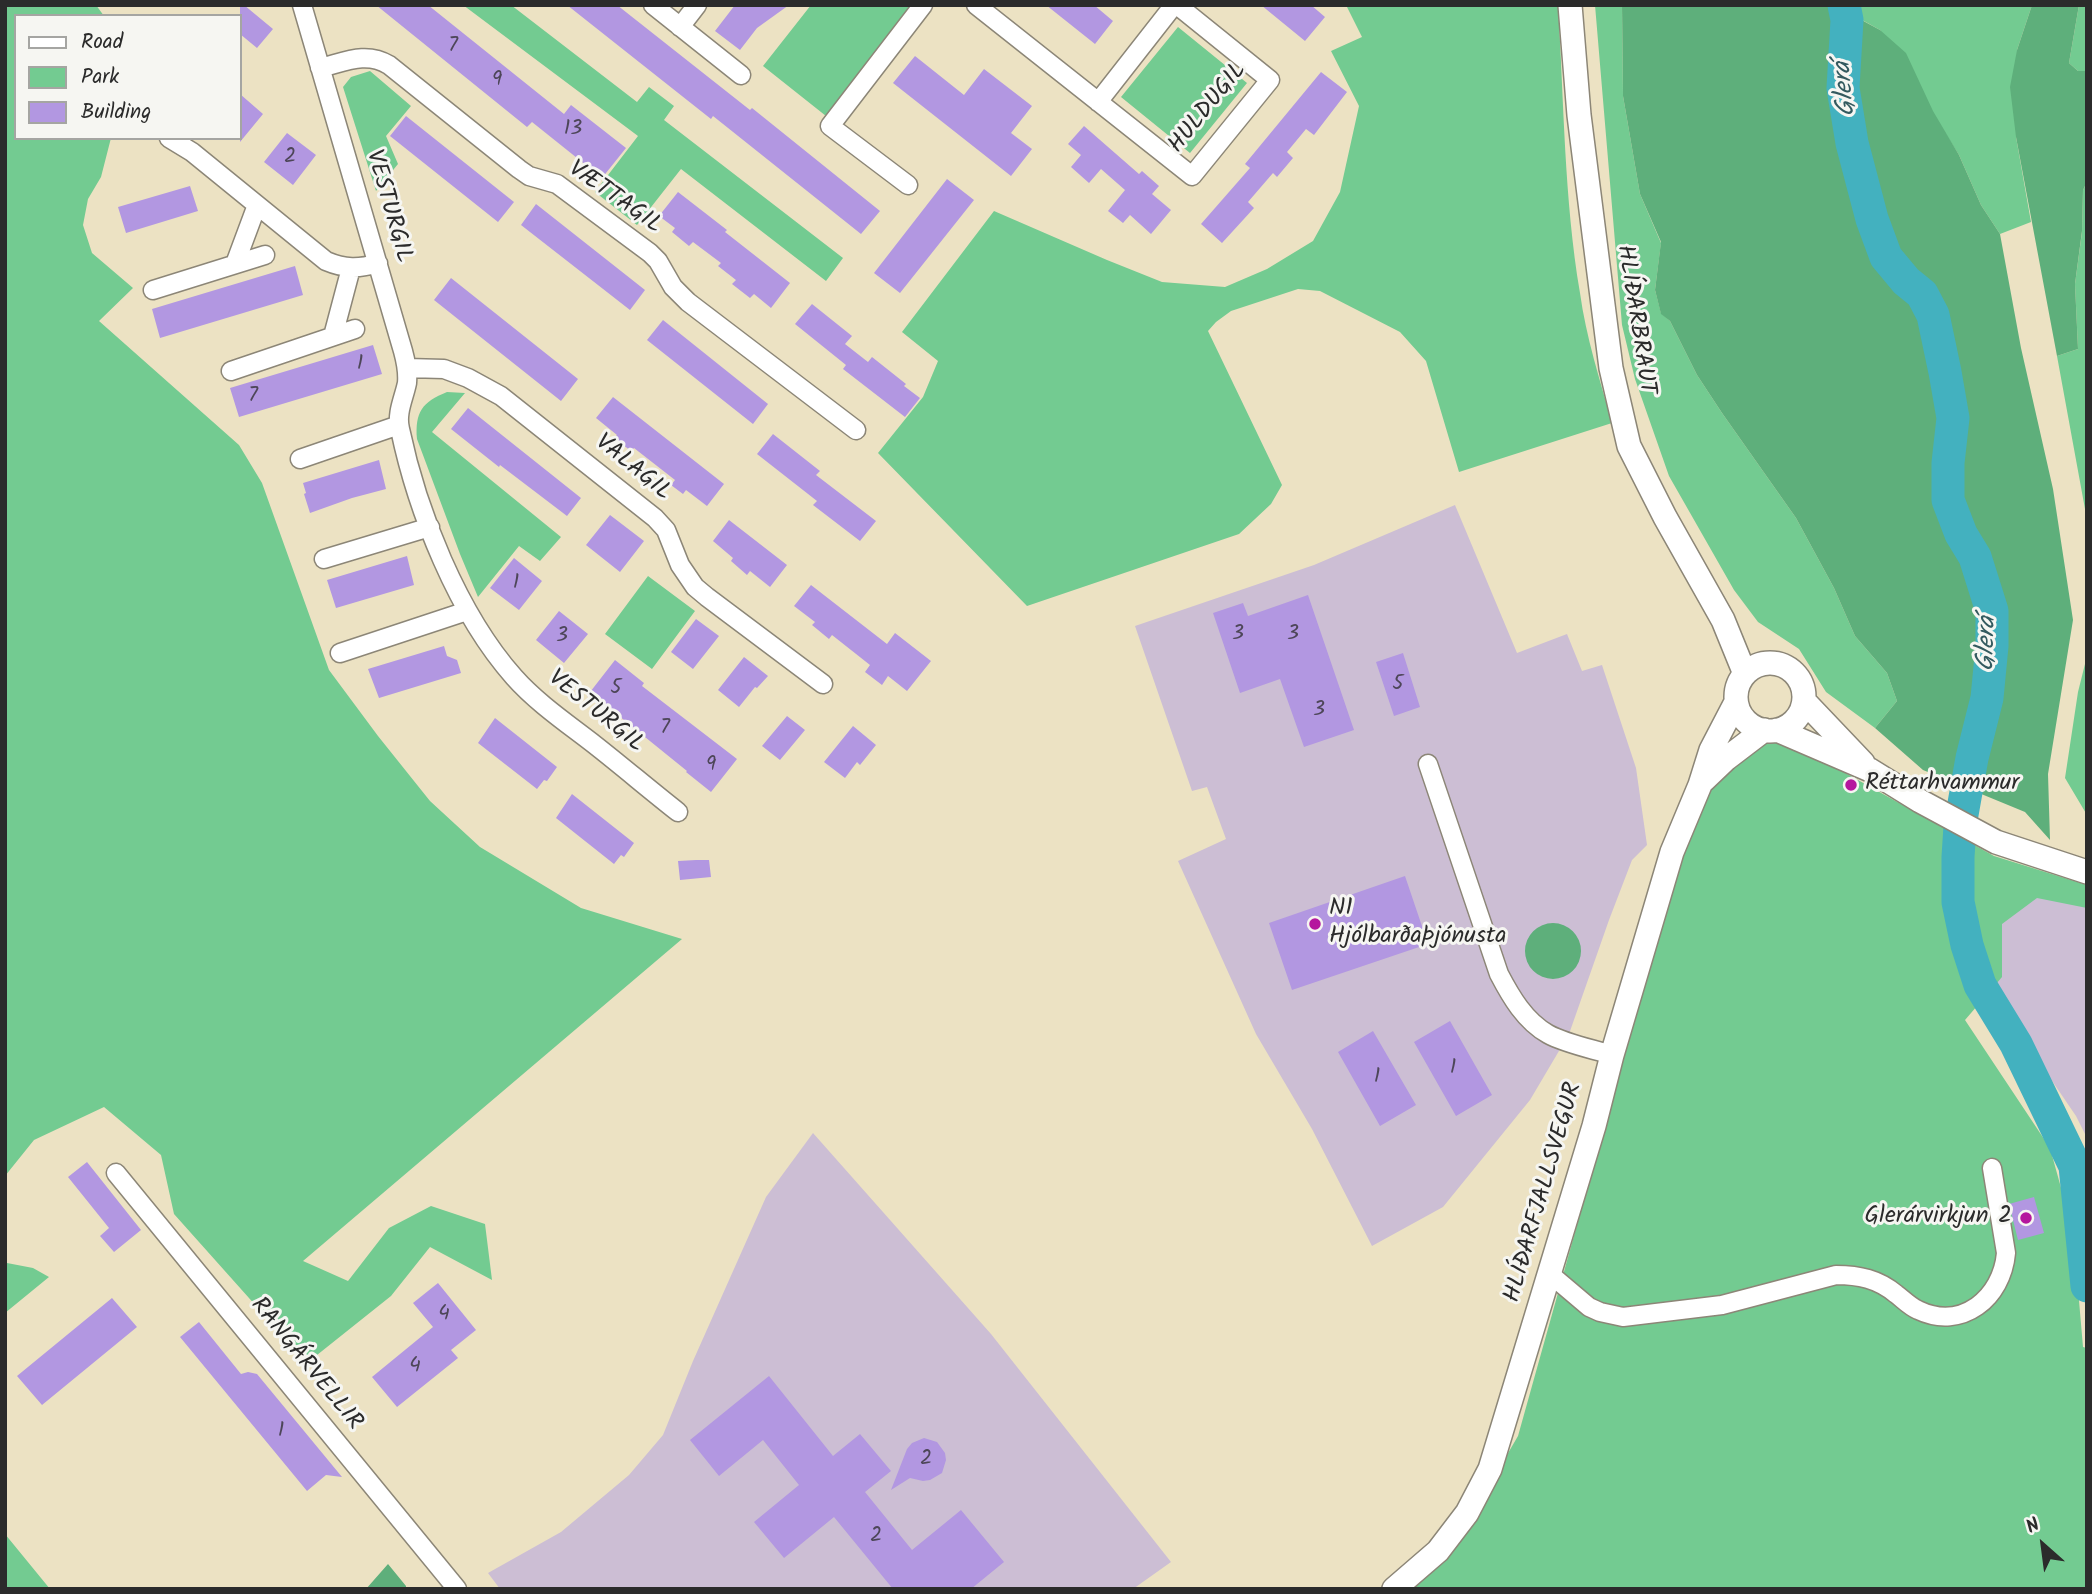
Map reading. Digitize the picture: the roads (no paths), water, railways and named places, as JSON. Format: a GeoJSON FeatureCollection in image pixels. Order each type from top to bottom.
{"type":"FeatureCollection","features":[{"type":"Feature","properties":{"kind":"main road","name":"HLÍÐARBRAUT"},"geometry":{"type":"LineString","coordinates":[[1570,5],[1579,115],[1611,368],[1629,446],[1723,620],[1745,674]]}},
{"type":"Feature","properties":{"kind":"main road","name":"HLÍÐARBRAUT"},"geometry":{"type":"LineString","coordinates":[[1723,620],[1766,663],[1786,666],[1795,672],[1801,680],[1804,701],[1870,770]]}},
{"type":"Feature","properties":{"kind":"main road"},"geometry":{"type":"LineString","coordinates":[[1736,702],[1736,692],[1745,674],[1758,664],[1766,663]]}},
{"type":"Feature","properties":{"kind":"main road"},"geometry":{"type":"LineString","coordinates":[[1771,730],[1787,727],[1796,720],[1804,701]]}},
{"type":"Feature","properties":{"kind":"main road","name":"HLÍÐARBRAUT"},"geometry":{"type":"LineString","coordinates":[[1736,702],[1739,712],[1754,727],[1771,730],[1870,770],[1920,801],[1996,842],[2087,872]]}},
{"type":"Feature","properties":{"kind":"main road","name":"HLÍÐARFJALLSVEGUR"},"geometry":{"type":"LineString","coordinates":[[1394,1589],[1438,1550],[1467,1513],[1490,1469],[1594,1126],[1612,1055],[1672,852],[1700,785],[1711,750],[1736,702]]}},
{"type":"Feature","properties":{"kind":"main road","name":"HLÍÐARFJALLSVEGUR"},"geometry":{"type":"LineString","coordinates":[[1700,785],[1726,759],[1771,730]]}},
{"type":"Feature","properties":{"kind":"street","name":"VESTURGIL"},"geometry":{"type":"LineString","coordinates":[[302,5],[407,368],[407,382],[398,425],[407,461],[445,566],[467,611],[489,647],[516,679],[549,710],[678,812]]}},
{"type":"Feature","properties":{"kind":"street"},"geometry":{"type":"LineString","coordinates":[[653,5],[741,75]]}},
{"type":"Feature","properties":{"kind":"street"},"geometry":{"type":"LineString","coordinates":[[680,26],[697,5]]}},
{"type":"Feature","properties":{"kind":"street"},"geometry":{"type":"LineString","coordinates":[[908,185],[831,125],[923,5]]}},
{"type":"Feature","properties":{"kind":"street","name":"HULDUGIL"},"geometry":{"type":"LineString","coordinates":[[976,5],[1098,102],[1192,176],[1270,80],[1176,5],[1098,102]]}},
{"type":"Feature","properties":{"kind":"street","name":"VÆTTAGIL"},"geometry":{"type":"LineString","coordinates":[[320,68],[367,57],[377,58],[389,65],[519,169],[529,176],[557,184],[650,253],[659,261],[673,287],[688,302],[856,430]]}},
{"type":"Feature","properties":{"kind":"street"},"geometry":{"type":"LineString","coordinates":[[172,140],[191,152],[326,261],[351,268],[378,263]]}},
{"type":"Feature","properties":{"kind":"street"},"geometry":{"type":"LineString","coordinates":[[235,264],[257,205]]}},
{"type":"Feature","properties":{"kind":"street"},"geometry":{"type":"LineString","coordinates":[[153,290],[265,255]]}},
{"type":"Feature","properties":{"kind":"street"},"geometry":{"type":"LineString","coordinates":[[333,336],[351,268]]}},
{"type":"Feature","properties":{"kind":"street"},"geometry":{"type":"LineString","coordinates":[[231,371],[355,329]]}},
{"type":"Feature","properties":{"kind":"street","name":"VALAGIL"},"geometry":{"type":"LineString","coordinates":[[407,368],[444,369],[468,378],[501,396],[655,518],[666,530],[674,553],[687,576],[706,597],[823,684]]}},
{"type":"Feature","properties":{"kind":"street"},"geometry":{"type":"LineString","coordinates":[[300,459],[398,425]]}},
{"type":"Feature","properties":{"kind":"street"},"geometry":{"type":"LineString","coordinates":[[324,559],[430,527]]}},
{"type":"Feature","properties":{"kind":"street"},"geometry":{"type":"LineString","coordinates":[[340,653],[467,611]]}},
{"type":"Feature","properties":{"kind":"street"},"geometry":{"type":"LineString","coordinates":[[1429,764],[1499,974],[1509,993],[1534,1024],[1549,1035],[1612,1055]]}},
{"type":"Feature","properties":{"kind":"street"},"geometry":{"type":"LineString","coordinates":[[1550,1274],[1589,1307],[1623,1317],[1722,1305],[1836,1275],[1865,1277],[1888,1287],[1918,1310],[1929,1314],[1954,1315],[1977,1306],[1987,1298],[1995,1289],[2005,1266],[2006,1253],[1992,1168]]}},
{"type":"Feature","properties":{"kind":"street","name":"RANGÁRVELLIR"},"geometry":{"type":"LineString","coordinates":[[116,1173],[457,1589]]}},
{"type":"Feature","properties":{"kind":"waterway","name":"Glerá"},"geometry":{"type":"LineString","coordinates":[[1844,5],[1847,20],[1843,88],[1852,143],[1872,219],[1886,257],[1906,281],[1922,294],[1933,315],[1953,418],[1948,463],[1948,500],[1961,534],[1975,557],[1992,611],[1987,698],[1972,758],[1960,826],[1958,902],[1967,945],[1980,985],[2016,1044],[2075,1166],[2087,1286]]}},
{"type":"Feature","properties":{"kind":"place","name":"Réttarhvammur"},"geometry":{"type":"Point","coordinates":[1851,785]}},
{"type":"Feature","properties":{"kind":"place","name":"N1 Hjólbarðaþjónusta"},"geometry":{"type":"Point","coordinates":[1315,924]}},
{"type":"Feature","properties":{"kind":"place","name":"Glerárvirkjun 2"},"geometry":{"type":"Point","coordinates":[2026,1218]}}]}
